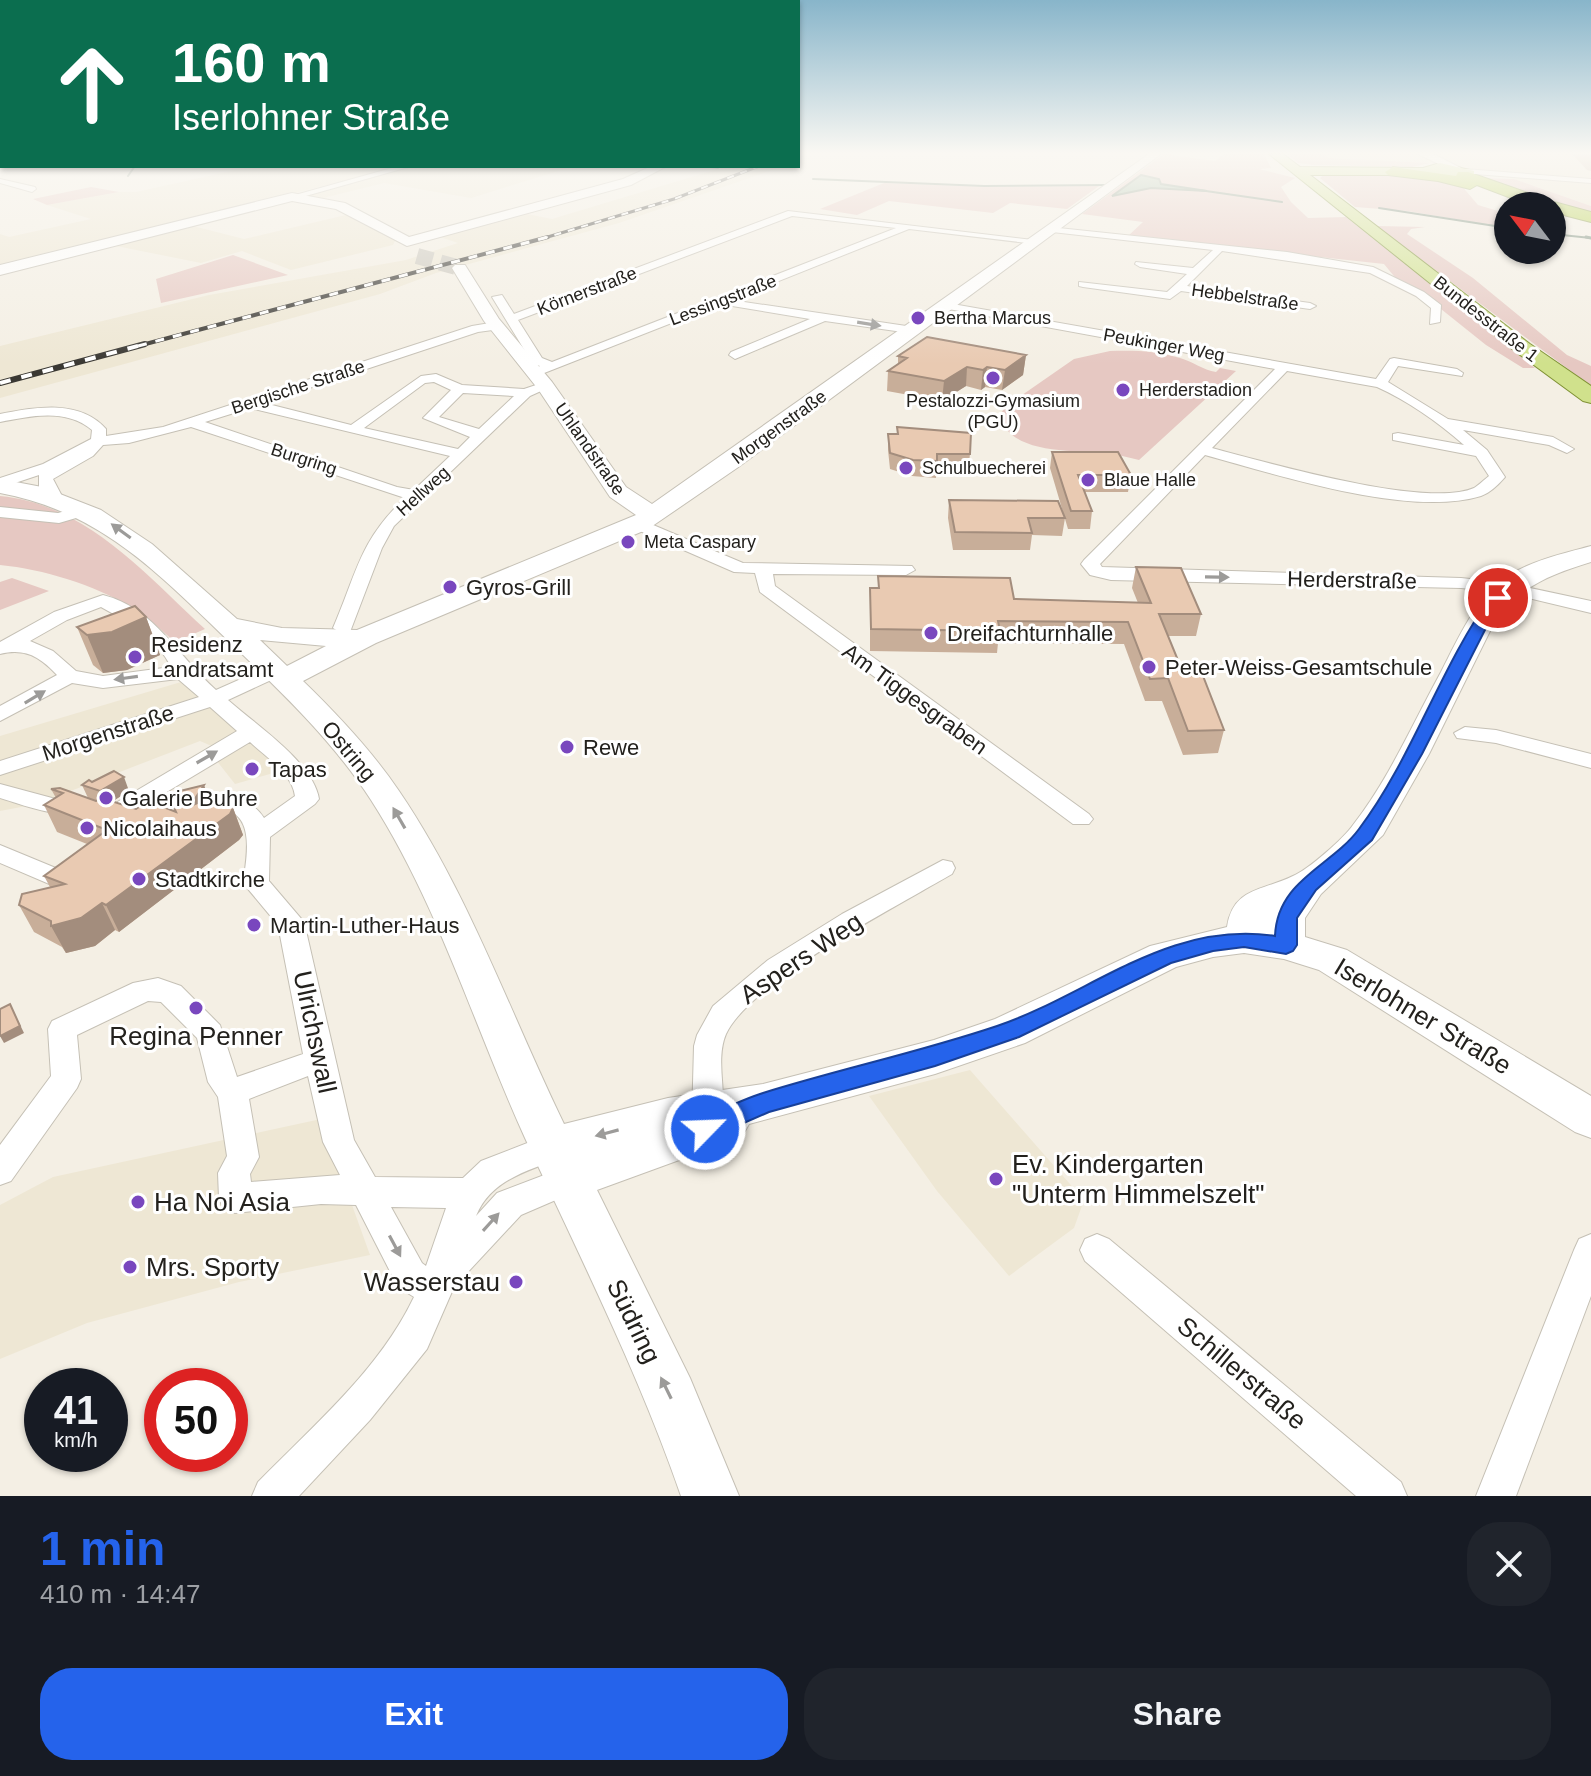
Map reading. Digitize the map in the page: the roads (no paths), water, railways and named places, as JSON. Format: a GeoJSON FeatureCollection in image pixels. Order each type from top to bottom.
{"type":"FeatureCollection","features":[{"type":"Feature","properties":{"kind":"main road"},"geometry":{"type":"LineString","coordinates":[[0,270],[185,224]]}},
{"type":"Feature","properties":{"kind":"main road"},"geometry":{"type":"LineString","coordinates":[[373,224],[407,242],[474,224]]}},
{"type":"Feature","properties":{"kind":"main road","name":"Morgenstraße"},"geometry":{"type":"LineString","coordinates":[[294,676],[356,635],[647,519],[1059,224]]}},
{"type":"Feature","properties":{"kind":"main road","name":"Bundesstraße 1"},"geometry":{"type":"LineString","coordinates":[[1365,224],[1511,339],[1591,396]]}},
{"type":"Feature","properties":{"kind":"main road"},"geometry":{"type":"LineString","coordinates":[[407,242],[406,250],[417,256]]}},
{"type":"Feature","properties":{"kind":"main road"},"geometry":{"type":"LineString","coordinates":[[460,268],[503,322],[539,379]]}},
{"type":"Feature","properties":{"kind":"main road","name":"Uhlandstraße"},"geometry":{"type":"LineString","coordinates":[[539,379],[618,492],[647,519]]}},
{"type":"Feature","properties":{"kind":"main road","name":"Ostring"},"geometry":{"type":"LineString","coordinates":[[0,485],[55,498],[87,510],[123,532],[229,626],[294,676],[371,777],[433,879],[569,1183]]}},
{"type":"Feature","properties":{"kind":"main road"},"geometry":{"type":"LineString","coordinates":[[1286,945],[1286,917],[1308,885],[1365,835],[1413,754],[1482,620],[1507,588],[1545,568],[1591,554]]}},
{"type":"Feature","properties":{"kind":"main road"},"geometry":{"type":"LineString","coordinates":[[229,626],[282,636],[356,635]]}},
{"type":"Feature","properties":{"kind":"main road","name":"Morgenstraße"},"geometry":{"type":"LineString","coordinates":[[294,676],[356,635]]}},
{"type":"Feature","properties":{"kind":"main road"},"geometry":{"type":"LineString","coordinates":[[1244,939],[1248,911],[1282,893],[1308,885]]}},
{"type":"Feature","properties":{"kind":"main road","name":"Iserlohner Straße"},"geometry":{"type":"LineString","coordinates":[[707,1119],[1010,1031],[1164,956],[1213,943],[1244,939],[1286,945],[1333,960],[1591,1119]]}},
{"type":"Feature","properties":{"kind":"main road"},"geometry":{"type":"LineString","coordinates":[[569,1183],[707,1119]]}},
{"type":"Feature","properties":{"kind":"main road"},"geometry":{"type":"LineString","coordinates":[[569,1183],[599,1189],[615,1164],[707,1119]]}},
{"type":"Feature","properties":{"kind":"main road","name":"Südring"},"geometry":{"type":"LineString","coordinates":[[569,1183],[676,1409],[710,1496]]}},
{"type":"Feature","properties":{"kind":"street","name":"Körnerstraße"},"geometry":{"type":"LineString","coordinates":[[503,322],[762,224]]}},
{"type":"Feature","properties":{"kind":"street","name":"Körnerstraße"},"geometry":{"type":"LineString","coordinates":[[891,224],[1036,241]]}},
{"type":"Feature","properties":{"kind":"street","name":"Lessingstraße"},"geometry":{"type":"LineString","coordinates":[[539,379],[722,301],[911,226]]}},
{"type":"Feature","properties":{"kind":"street"},"geometry":{"type":"LineString","coordinates":[[1052,229],[1299,257],[1379,272],[1437,307],[1434,322]]}},
{"type":"Feature","properties":{"kind":"street"},"geometry":{"type":"LineString","coordinates":[[1181,288],[1218,250]]}},
{"type":"Feature","properties":{"kind":"street"},"geometry":{"type":"LineString","coordinates":[[1140,264],[1196,272]]}},
{"type":"Feature","properties":{"kind":"street","name":"Hebbelstraße"},"geometry":{"type":"LineString","coordinates":[[1083,284],[1165,296],[1181,288],[1310,306]]}},
{"type":"Feature","properties":{"kind":"street"},"geometry":{"type":"LineString","coordinates":[[498,297],[503,322]]}},
{"type":"Feature","properties":{"kind":"street"},"geometry":{"type":"LineString","coordinates":[[722,301],[913,331]]}},
{"type":"Feature","properties":{"kind":"street","name":"Peukinger Weg"},"geometry":{"type":"LineString","coordinates":[[947,306],[1380,384],[1408,396],[1481,452]]}},
{"type":"Feature","properties":{"kind":"street"},"geometry":{"type":"LineString","coordinates":[[735,355],[824,317]]}},
{"type":"Feature","properties":{"kind":"street","name":"Bergische Straße"},"geometry":{"type":"LineString","coordinates":[[99,441],[149,435],[503,322]]}},
{"type":"Feature","properties":{"kind":"street"},"geometry":{"type":"LineString","coordinates":[[1380,384],[1394,362],[1457,373]]}},
{"type":"Feature","properties":{"kind":"street"},"geometry":{"type":"LineString","coordinates":[[1202,450],[1284,367]]}},
{"type":"Feature","properties":{"kind":"street"},"geometry":{"type":"LineString","coordinates":[[353,430],[421,380],[436,378],[460,389],[539,379]]}},
{"type":"Feature","properties":{"kind":"street","name":"Hellweg"},"geometry":{"type":"LineString","coordinates":[[356,635],[355,601],[374,541],[388,523],[539,379]]}},
{"type":"Feature","properties":{"kind":"street"},"geometry":{"type":"LineString","coordinates":[[460,389],[430,418],[465,432],[483,434]]}},
{"type":"Feature","properties":{"kind":"street"},"geometry":{"type":"LineString","coordinates":[[248,403],[463,454]]}},
{"type":"Feature","properties":{"kind":"street"},"geometry":{"type":"LineString","coordinates":[[0,418],[39,412],[76,415],[96,425],[100,433],[99,441],[86,454],[48,474],[44,482],[55,498]]}},
{"type":"Feature","properties":{"kind":"street","name":"Peukinger Weg"},"geometry":{"type":"LineString","coordinates":[[1441,421],[1553,441],[1567,449]]}},
{"type":"Feature","properties":{"kind":"street","name":"Burgring"},"geometry":{"type":"LineString","coordinates":[[190,422],[394,491],[418,495]]}},
{"type":"Feature","properties":{"kind":"street"},"geometry":{"type":"LineString","coordinates":[[1202,450],[1384,493],[1435,498],[1465,496],[1493,485],[1497,477],[1496,467],[1481,452],[1398,437]]}},
{"type":"Feature","properties":{"kind":"street"},"geometry":{"type":"LineString","coordinates":[[0,485],[48,467],[99,441]]}},
{"type":"Feature","properties":{"kind":"street","name":"Herderstraße"},"geometry":{"type":"LineString","coordinates":[[1202,450],[1090,564],[1096,571],[1111,575],[1461,583],[1507,588],[1591,607]]}},
{"type":"Feature","properties":{"kind":"street"},"geometry":{"type":"LineString","coordinates":[[0,512],[59,518],[87,510]]}},
{"type":"Feature","properties":{"kind":"street"},"geometry":{"type":"LineString","coordinates":[[647,519],[728,564],[763,570],[906,570]]}},
{"type":"Feature","properties":{"kind":"street","name":"Am Tiggesgraben"},"geometry":{"type":"LineString","coordinates":[[763,570],[766,588],[1081,819]]}},
{"type":"Feature","properties":{"kind":"street"},"geometry":{"type":"LineString","coordinates":[[8,646],[48,623],[103,601],[121,610],[178,656],[183,672],[294,770],[305,785],[307,799],[260,832],[256,819],[235,805],[210,802],[178,808]]}},
{"type":"Feature","properties":{"kind":"street"},"geometry":{"type":"LineString","coordinates":[[8,646],[34,647],[53,657],[69,676]]}},
{"type":"Feature","properties":{"kind":"street"},"geometry":{"type":"LineString","coordinates":[[0,715],[69,676],[103,682],[183,672]]}},
{"type":"Feature","properties":{"kind":"street","name":"Morgenstraße"},"geometry":{"type":"LineString","coordinates":[[0,768],[216,698],[253,692],[294,676]]}},
{"type":"Feature","properties":{"kind":"street"},"geometry":{"type":"LineString","coordinates":[[0,791],[52,805],[75,805],[109,817],[124,817],[250,733]]}},
{"type":"Feature","properties":{"kind":"street"},"geometry":{"type":"LineString","coordinates":[[1465,733],[1496,737],[1591,761]]}},
{"type":"Feature","properties":{"kind":"street","name":"Ulrichswall"},"geometry":{"type":"LineString","coordinates":[[260,832],[256,883],[291,922],[339,1142],[410,1275],[437,1286]]}},
{"type":"Feature","properties":{"kind":"street"},"geometry":{"type":"LineString","coordinates":[[0,853],[54,877]]}},
{"type":"Feature","properties":{"kind":"street","name":"Aspers Weg"},"geometry":{"type":"LineString","coordinates":[[707,1119],[706,1058],[712,1032],[723,1013],[785,963],[943,868]]}},
{"type":"Feature","properties":{"kind":"street"},"geometry":{"type":"LineString","coordinates":[[0,1171],[66,1079],[62,1029],[143,991],[158,989],[171,994],[210,1033],[223,1082],[232,1092],[243,1157],[234,1173],[235,1198],[321,1189],[419,1194],[470,1192]]}},
{"type":"Feature","properties":{"kind":"street"},"geometry":{"type":"LineString","coordinates":[[232,1092],[319,1060]]}},
{"type":"Feature","properties":{"kind":"street"},"geometry":{"type":"LineString","coordinates":[[272,1496],[393,1366],[414,1336],[437,1286],[470,1192],[492,1171],[569,1183]]}},
{"type":"Feature","properties":{"kind":"street"},"geometry":{"type":"LineString","coordinates":[[437,1286],[509,1204],[569,1183]]}},
{"type":"Feature","properties":{"kind":"street","name":"Schillerstraße"},"geometry":{"type":"LineString","coordinates":[[1097,1250],[1387,1496]]}},
{"type":"Feature","properties":{"kind":"street"},"geometry":{"type":"LineString","coordinates":[[1496,1496],[1591,1250]]}},
{"type":"Feature","properties":{"kind":"waterway"},"geometry":{"type":"LineString","coordinates":[[1481,224],[1494,226]]}},
{"type":"Feature","properties":{"kind":"waterway"},"geometry":{"type":"LineString","coordinates":[[1566,235],[1591,238],[1586,237]]}},
{"type":"Feature","properties":{"kind":"tunnel"},"geometry":{"type":"LineString","coordinates":[[417,256],[460,268]]}},
{"type":"Feature","properties":{"kind":"railway"},"geometry":{"type":"LineString","coordinates":[[545,238],[591,224]]}},
{"type":"Feature","properties":{"kind":"railway"},"geometry":{"type":"LineString","coordinates":[[138,346],[545,238]]}},
{"type":"Feature","properties":{"kind":"railway"},"geometry":{"type":"LineString","coordinates":[[541,239],[545,238]]}},
{"type":"Feature","properties":{"kind":"railway"},"geometry":{"type":"LineString","coordinates":[[0,383],[145,344]]}},
{"type":"Feature","properties":{"kind":"place","name":"Bertha Marcus"},"geometry":{"type":"Point","coordinates":[918,318]}},
{"type":"Feature","properties":{"kind":"place","name":"Pestalozzi-Gymasium (PGU)"},"geometry":{"type":"Point","coordinates":[993,378]}},
{"type":"Feature","properties":{"kind":"place","name":"Herderstadion"},"geometry":{"type":"Point","coordinates":[1123,390]}},
{"type":"Feature","properties":{"kind":"place","name":"Schulbuecherei"},"geometry":{"type":"Point","coordinates":[906,468]}},
{"type":"Feature","properties":{"kind":"place","name":"Blaue Halle"},"geometry":{"type":"Point","coordinates":[1088,480]}},
{"type":"Feature","properties":{"kind":"place","name":"Meta Caspary"},"geometry":{"type":"Point","coordinates":[628,542]}},
{"type":"Feature","properties":{"kind":"place","name":"Gyros-Grill"},"geometry":{"type":"Point","coordinates":[450,587]}},
{"type":"Feature","properties":{"kind":"place","name":"Dreifachturnhalle"},"geometry":{"type":"Point","coordinates":[931,633]}},
{"type":"Feature","properties":{"kind":"place","name":"Residenz Landratsamt"},"geometry":{"type":"Point","coordinates":[135,657]}},
{"type":"Feature","properties":{"kind":"place","name":"Peter-Weiss-Gesamtschule"},"geometry":{"type":"Point","coordinates":[1149,667]}},
{"type":"Feature","properties":{"kind":"place","name":"Rewe"},"geometry":{"type":"Point","coordinates":[567,747]}},
{"type":"Feature","properties":{"kind":"place","name":"Tapas"},"geometry":{"type":"Point","coordinates":[252,769]}},
{"type":"Feature","properties":{"kind":"place","name":"Galerie Buhre"},"geometry":{"type":"Point","coordinates":[106,798]}},
{"type":"Feature","properties":{"kind":"place","name":"Nicolaihaus"},"geometry":{"type":"Point","coordinates":[87,828]}},
{"type":"Feature","properties":{"kind":"place","name":"Stadtkirche"},"geometry":{"type":"Point","coordinates":[139,879]}},
{"type":"Feature","properties":{"kind":"place","name":"Martin-Luther-Haus"},"geometry":{"type":"Point","coordinates":[254,925]}},
{"type":"Feature","properties":{"kind":"place","name":"Regina Penner"},"geometry":{"type":"Point","coordinates":[196,1008]}},
{"type":"Feature","properties":{"kind":"place","name":"Ev. Kindergarten \"Unterm Himmelszelt\""},"geometry":{"type":"Point","coordinates":[996,1179]}},
{"type":"Feature","properties":{"kind":"place","name":"Ha Noi Asia"},"geometry":{"type":"Point","coordinates":[138,1202]}},
{"type":"Feature","properties":{"kind":"place","name":"Mrs. Sporty"},"geometry":{"type":"Point","coordinates":[130,1267]}},
{"type":"Feature","properties":{"kind":"place","name":"Wasserstau"},"geometry":{"type":"Point","coordinates":[516,1282]}}]}
